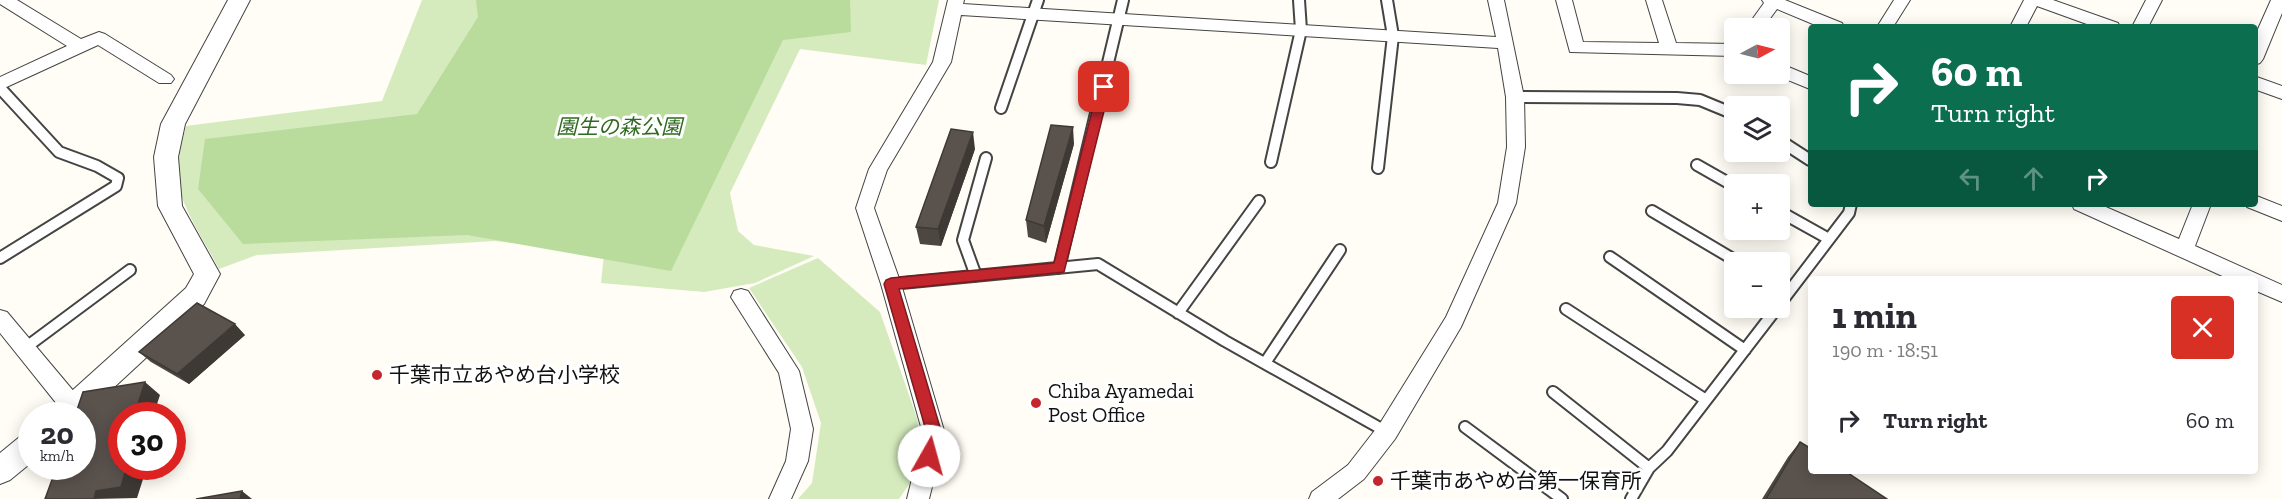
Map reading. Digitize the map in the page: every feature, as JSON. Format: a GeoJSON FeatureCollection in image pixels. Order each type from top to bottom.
{"type":"FeatureCollection","features":[{"type":"Feature","properties":{"kind":"street"},"geometry":{"type":"LineString","coordinates":[[78,402],[195,296],[207,274],[170,206],[166,157],[173,124],[239,0]]}},
{"type":"Feature","properties":{"kind":"street"},"geometry":{"type":"LineString","coordinates":[[1320,499],[1356,472],[1387,432],[1454,321],[1507,203],[1516,147],[1515,97],[1496,0]]}},
{"type":"Feature","properties":{"kind":"street"},"geometry":{"type":"LineString","coordinates":[[1564,0],[1576,48],[1724,50]]}},
{"type":"Feature","properties":{"kind":"street"},"geometry":{"type":"LineString","coordinates":[[1654,0],[1670,50]]}},
{"type":"Feature","properties":{"kind":"street"},"geometry":{"type":"LineString","coordinates":[[1887,24],[1902,0]]}},
{"type":"Feature","properties":{"kind":"street"},"geometry":{"type":"LineString","coordinates":[[2020,24],[2034,0],[2103,24]]}},
{"type":"Feature","properties":{"kind":"street"},"geometry":{"type":"LineString","coordinates":[[2142,24],[2154,0]]}},
{"type":"Feature","properties":{"kind":"street"},"geometry":{"type":"LineString","coordinates":[[2258,50],[2279,0]]}},
{"type":"Feature","properties":{"kind":"street"},"geometry":{"type":"LineString","coordinates":[[1761,18],[1773,1],[1829,24]]}},
{"type":"Feature","properties":{"kind":"street"},"geometry":{"type":"LineString","coordinates":[[0,18],[12,4],[81,47]]}},
{"type":"Feature","properties":{"kind":"street"},"geometry":{"type":"LineString","coordinates":[[918,499],[934,434],[891,284],[865,208],[878,169],[942,62],[956,4],[1036,7],[1120,19],[1506,43]]}},
{"type":"Feature","properties":{"kind":"street"},"geometry":{"type":"LineString","coordinates":[[0,86],[99,38],[165,79]]}},
{"type":"Feature","properties":{"kind":"street"},"geometry":{"type":"LineString","coordinates":[[1790,74],[1808,82]]}},
{"type":"Feature","properties":{"kind":"street"},"geometry":{"type":"LineString","coordinates":[[2258,84],[2282,93]]}},
{"type":"Feature","properties":{"kind":"street"},"geometry":{"type":"LineString","coordinates":[[2258,204],[2282,214]]}},
{"type":"Feature","properties":{"kind":"street"},"geometry":{"type":"LineString","coordinates":[[2088,207],[2242,276]]}},
{"type":"Feature","properties":{"kind":"street"},"geometry":{"type":"LineString","coordinates":[[2184,250],[2201,207]]}},
{"type":"Feature","properties":{"kind":"street"},"geometry":{"type":"LineString","coordinates":[[2258,283],[2282,294]]}},
{"type":"Feature","properties":{"kind":"street"},"geometry":{"type":"LineString","coordinates":[[741,297],[789,371],[802,429],[797,462],[780,499]]}},
{"type":"Feature","properties":{"kind":"street"},"geometry":{"type":"LineString","coordinates":[[0,318],[25,348],[62,402]]}},
{"type":"Feature","properties":{"kind":"street"},"geometry":{"type":"LineString","coordinates":[[0,471],[18,456]]}},
{"type":"Feature","properties":{"kind":"lane"},"geometry":{"type":"LineString","coordinates":[[1059,268],[1123,0]]}},
{"type":"Feature","properties":{"kind":"lane"},"geometry":{"type":"LineString","coordinates":[[1271,162],[1301,30],[1299,0]]}},
{"type":"Feature","properties":{"kind":"lane"},"geometry":{"type":"LineString","coordinates":[[1378,168],[1393,36],[1387,0]]}},
{"type":"Feature","properties":{"kind":"lane"},"geometry":{"type":"LineString","coordinates":[[1001,108],[1036,7]]}},
{"type":"Feature","properties":{"kind":"lane"},"geometry":{"type":"LineString","coordinates":[[0,86],[59,152],[97,166],[118,178],[116,186],[0,258]]}},
{"type":"Feature","properties":{"kind":"lane"},"geometry":{"type":"LineString","coordinates":[[1515,97],[1677,98],[1700,100],[1724,110]]}},
{"type":"Feature","properties":{"kind":"lane"},"geometry":{"type":"LineString","coordinates":[[1790,147],[1808,159]]}},
{"type":"Feature","properties":{"kind":"lane"},"geometry":{"type":"LineString","coordinates":[[976,276],[963,240],[986,158]]}},
{"type":"Feature","properties":{"kind":"lane"},"geometry":{"type":"LineString","coordinates":[[1696,165],[1724,180]]}},
{"type":"Feature","properties":{"kind":"lane"},"geometry":{"type":"LineString","coordinates":[[1178,312],[1259,201]]}},
{"type":"Feature","properties":{"kind":"lane"},"geometry":{"type":"LineString","coordinates":[[1790,283],[1829,239],[1849,213],[1850,207]]}},
{"type":"Feature","properties":{"kind":"lane"},"geometry":{"type":"LineString","coordinates":[[1652,211],[1724,254]]}},
{"type":"Feature","properties":{"kind":"lane"},"geometry":{"type":"LineString","coordinates":[[1790,217],[1829,239]]}},
{"type":"Feature","properties":{"kind":"lane"},"geometry":{"type":"LineString","coordinates":[[1265,363],[1340,250]]}},
{"type":"Feature","properties":{"kind":"lane"},"geometry":{"type":"LineString","coordinates":[[1610,257],[1745,350]]}},
{"type":"Feature","properties":{"kind":"lane"},"geometry":{"type":"LineString","coordinates":[[891,284],[1098,264],[1387,432]]}},
{"type":"Feature","properties":{"kind":"lane"},"geometry":{"type":"LineString","coordinates":[[25,348],[130,270]]}},
{"type":"Feature","properties":{"kind":"lane"},"geometry":{"type":"LineString","coordinates":[[1566,309],[1706,400]]}},
{"type":"Feature","properties":{"kind":"lane"},"geometry":{"type":"LineString","coordinates":[[1630,499],[1649,468],[1667,451],[1769,318]]}},
{"type":"Feature","properties":{"kind":"lane"},"geometry":{"type":"LineString","coordinates":[[1553,392],[1649,468]]}},
{"type":"Feature","properties":{"kind":"lane"},"geometry":{"type":"LineString","coordinates":[[1465,427],[1562,499]]}},
{"type":"Feature","properties":{"kind":"green space","name":"園生の森公園"},"geometry":{"type":"Polygon","coordinates":[[[422,0],[939,0],[926,65],[800,49],[730,193],[738,231],[754,245],[814,256],[755,283],[704,292],[601,283],[604,254],[495,241],[257,255],[219,269],[191,217],[179,186],[179,163],[186,126],[382,101],[422,0]]]}},
{"type":"Feature","properties":{"kind":"green space","name":"園生の森公園"},"geometry":{"type":"Polygon","coordinates":[[[476,0],[850,0],[851,32],[783,40],[671,271],[467,235],[243,244],[198,189],[205,139],[417,114],[478,17],[476,0]]]}},
{"type":"Feature","properties":{"kind":"green space"},"geometry":{"type":"Polygon","coordinates":[[[818,258],[880,312],[917,418],[921,450],[912,480],[899,499],[798,499],[812,483],[821,423],[802,367],[749,288],[818,258]]]}},
{"type":"Feature","properties":{"kind":"building"},"geometry":{"type":"Polygon","coordinates":[[[1051,125],[1073,127],[1044,226],[1026,220],[1051,125]]]}},
{"type":"Feature","properties":{"kind":"building"},"geometry":{"type":"Polygon","coordinates":[[[951,129],[973,132],[938,229],[916,227],[951,129]]]}},
{"type":"Feature","properties":{"kind":"building"},"geometry":{"type":"Polygon","coordinates":[[[197,303],[235,324],[177,374],[139,352],[197,303]]]}},
{"type":"Feature","properties":{"kind":"building"},"geometry":{"type":"Polygon","coordinates":[[[145,382],[139,402],[108,402],[108,480],[123,480],[121,487],[96,491],[94,499],[45,499],[52,480],[96,480],[96,402],[80,402],[83,392],[145,382]]]}},
{"type":"Feature","properties":{"kind":"building"},"geometry":{"type":"Polygon","coordinates":[[[1800,442],[1808,447],[1808,474],[1850,474],[1887,499],[1766,499],[1800,442]]]}},
{"type":"Feature","properties":{"kind":"building"},"geometry":{"type":"Polygon","coordinates":[[[242,491],[240,499],[196,499],[242,491]]]}},
{"type":"Feature","properties":{"kind":"place","name":"千葉市立あやめ台小学校"},"geometry":{"type":"Point","coordinates":[377,375]}},
{"type":"Feature","properties":{"kind":"place","name":"Chiba Ayamedai Post Office"},"geometry":{"type":"Point","coordinates":[1036,403]}},
{"type":"Feature","properties":{"kind":"place","name":"千葉市あやめ台第一保育所"},"geometry":{"type":"Point","coordinates":[1378,481]}},
{"type":"Feature","properties":{"kind":"route"},"geometry":{"type":"LineString","coordinates":[[929,456],[934,434],[891,284],[1059,268],[1104,87]]}}]}
